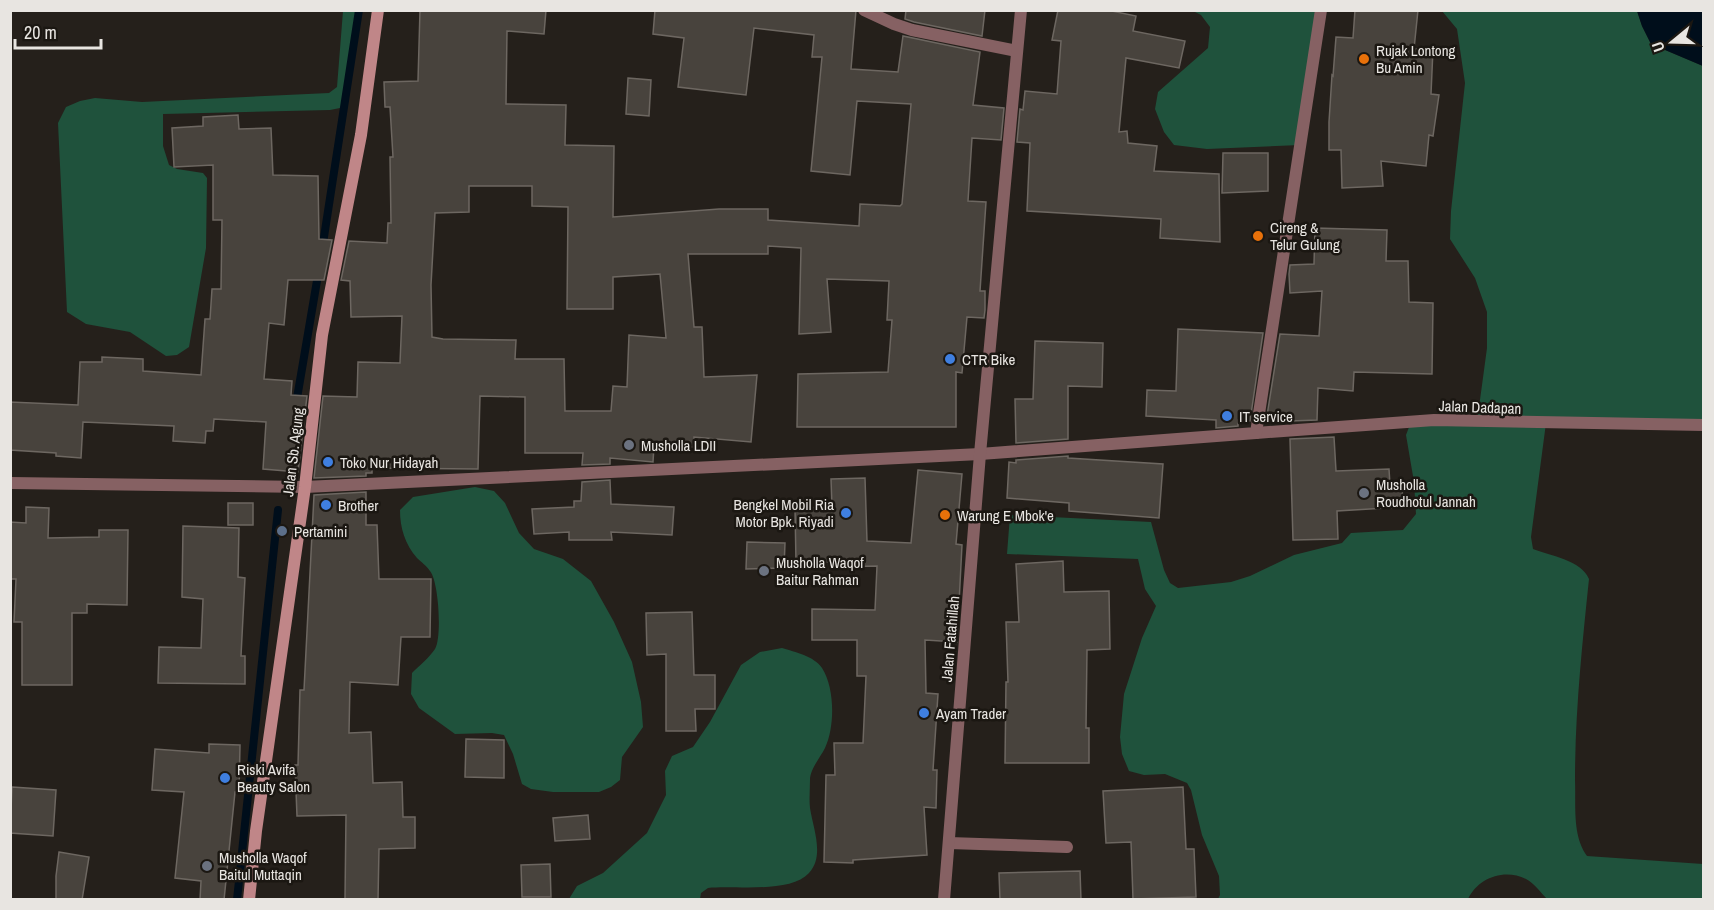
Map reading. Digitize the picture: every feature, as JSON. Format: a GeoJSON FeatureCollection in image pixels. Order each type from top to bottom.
{"type":"FeatureCollection","features":[{"type":"Feature","properties":{"kind":"street","name":"Jalan Sb. Agung"},"geometry":{"type":"LineString","coordinates":[[249,900],[256,831],[305,487],[322,334],[361,135],[378,10]]}},
{"type":"Feature","properties":{"kind":"street"},"geometry":{"type":"LineString","coordinates":[[864,10],[912,30],[1017,51]]}},
{"type":"Feature","properties":{"kind":"street","name":"Jalan Fatahillah"},"geometry":{"type":"LineString","coordinates":[[944,900],[1021,10]]}},
{"type":"Feature","properties":{"kind":"street"},"geometry":{"type":"LineString","coordinates":[[1256,433],[1321,10]]}},
{"type":"Feature","properties":{"kind":"street","name":"Jalan Dadapan"},"geometry":{"type":"LineString","coordinates":[[10,483],[305,487],[981,454],[1434,420],[1704,425]]}},
{"type":"Feature","properties":{"kind":"street"},"geometry":{"type":"LineString","coordinates":[[949,843],[1067,847]]}},
{"type":"Feature","properties":{"kind":"green space"},"geometry":{"type":"Polygon","coordinates":[[[343,11],[359,11],[345,107],[330,110],[163,114],[163,146],[169,165],[177,169],[203,173],[207,178],[206,248],[189,347],[177,355],[166,356],[130,332],[86,324],[67,312],[58,123],[66,107],[95,98],[142,102],[329,93],[337,87],[343,11]]]}},
{"type":"Feature","properties":{"kind":"green space"},"geometry":{"type":"Polygon","coordinates":[[[1193,11],[1321,11],[1300,145],[1207,149],[1174,145],[1164,132],[1155,109],[1158,92],[1208,48],[1210,27],[1201,15],[1193,11]]]}},
{"type":"Feature","properties":{"kind":"green space"},"geometry":{"type":"Polygon","coordinates":[[[1442,11],[1637,11],[1651,44],[1703,66],[1703,425],[1546,423],[1531,537],[1533,549],[1573,563],[1589,579],[1579,680],[1575,755],[1576,820],[1582,848],[1587,856],[1703,864],[1703,899],[1547,899],[1529,881],[1518,876],[1501,875],[1478,885],[1468,899],[1218,899],[1220,895],[1219,876],[1202,835],[1191,790],[1187,783],[1165,774],[1144,775],[1129,771],[1122,754],[1120,737],[1124,694],[1142,638],[1156,606],[1145,589],[1138,559],[1007,554],[1010,515],[1151,522],[1164,570],[1170,583],[1178,588],[1231,582],[1250,576],[1294,555],[1342,543],[1351,533],[1403,530],[1416,514],[1414,482],[1406,435],[1411,422],[1477,422],[1487,348],[1487,312],[1475,278],[1450,239],[1465,83],[1457,29],[1442,11]]]}},
{"type":"Feature","properties":{"kind":"green space"},"geometry":{"type":"Polygon","coordinates":[[[475,487],[494,491],[505,503],[519,533],[534,549],[563,559],[591,581],[614,622],[632,662],[641,702],[643,727],[622,757],[620,780],[611,787],[599,792],[553,792],[531,789],[522,784],[513,754],[504,735],[455,734],[419,708],[411,694],[412,673],[433,652],[437,643],[438,610],[433,577],[406,541],[400,510],[413,497],[475,487]]]}},
{"type":"Feature","properties":{"kind":"green space"},"geometry":{"type":"Polygon","coordinates":[[[782,648],[804,655],[819,664],[826,676],[831,697],[831,729],[825,748],[810,776],[810,808],[817,850],[814,866],[809,873],[800,880],[776,886],[708,888],[701,893],[700,899],[569,899],[577,886],[603,873],[647,833],[666,795],[665,771],[672,756],[693,747],[710,722],[741,665],[760,652],[782,648]]]}},
{"type":"Feature","properties":{"kind":"water"},"geometry":{"type":"Polygon","coordinates":[[[1637,11],[1703,11],[1703,66],[1651,44],[1637,11]]]}},
{"type":"Feature","properties":{"kind":"building"},"geometry":{"type":"Polygon","coordinates":[[[420,10],[546,10],[544,34],[507,31],[506,104],[566,105],[565,145],[614,146],[613,217],[719,209],[768,209],[768,220],[859,226],[860,204],[900,206],[902,204],[911,104],[857,101],[850,175],[811,171],[822,57],[812,57],[814,35],[754,28],[746,95],[678,87],[684,38],[653,34],[655,10],[856,10],[851,69],[898,72],[903,36],[980,52],[973,105],[1004,108],[1001,140],[972,138],[968,201],[986,202],[980,291],[985,291],[985,310],[984,318],[967,317],[962,373],[956,372],[956,427],[797,427],[798,374],[888,372],[892,320],[887,320],[889,281],[827,279],[831,332],[799,334],[801,248],[768,246],[768,254],[688,254],[694,327],[702,327],[704,377],[757,375],[751,442],[694,437],[694,447],[654,446],[653,462],[610,458],[610,464],[582,465],[583,453],[525,453],[525,397],[480,396],[478,469],[372,468],[372,473],[366,473],[366,476],[314,478],[323,396],[357,397],[358,362],[400,363],[402,316],[351,317],[350,281],[341,280],[349,241],[387,243],[388,223],[391,223],[390,157],[393,157],[390,107],[385,107],[384,82],[418,81],[420,10]],[[469,186],[469,212],[435,213],[431,285],[432,337],[516,340],[515,359],[564,359],[565,411],[611,411],[613,386],[627,387],[629,335],[666,338],[660,274],[613,277],[613,309],[567,309],[568,207],[532,206],[532,186],[469,186]]]}},
{"type":"Feature","properties":{"kind":"building"},"geometry":{"type":"Polygon","coordinates":[[[906,10],[985,10],[982,36],[905,19],[906,10]]]}},
{"type":"Feature","properties":{"kind":"building"},"geometry":{"type":"Polygon","coordinates":[[[1058,10],[1107,10],[1136,16],[1133,31],[1185,41],[1179,68],[1126,58],[1119,132],[1127,131],[1128,143],[1157,146],[1154,171],[1219,174],[1220,242],[1160,238],[1161,219],[1027,211],[1030,143],[1017,142],[1020,109],[1023,110],[1025,91],[1057,94],[1061,41],[1052,40],[1058,10]]]}},
{"type":"Feature","properties":{"kind":"building"},"geometry":{"type":"Polygon","coordinates":[[[1355,10],[1418,10],[1414,49],[1433,49],[1431,94],[1439,95],[1433,136],[1429,135],[1426,166],[1381,161],[1383,186],[1342,188],[1341,150],[1329,150],[1332,75],[1336,37],[1353,38],[1355,10]]]}},
{"type":"Feature","properties":{"kind":"building"},"geometry":{"type":"Polygon","coordinates":[[[628,78],[651,80],[649,116],[626,114],[628,78]]]}},
{"type":"Feature","properties":{"kind":"building"},"geometry":{"type":"Polygon","coordinates":[[[238,115],[239,129],[271,128],[273,175],[318,176],[319,239],[332,240],[324,280],[288,280],[284,325],[269,323],[264,379],[292,381],[291,395],[307,396],[298,472],[263,469],[266,422],[214,419],[213,431],[206,431],[205,443],[173,441],[174,426],[83,422],[81,458],[56,456],[56,453],[10,450],[10,402],[78,405],[80,362],[102,362],[102,357],[143,359],[143,371],[201,375],[205,319],[210,319],[212,289],[221,289],[222,220],[213,220],[213,165],[174,167],[172,128],[203,126],[203,117],[238,115]]]}},
{"type":"Feature","properties":{"kind":"building"},"geometry":{"type":"Polygon","coordinates":[[[1223,153],[1268,153],[1268,191],[1222,193],[1223,153]]]}},
{"type":"Feature","properties":{"kind":"building"},"geometry":{"type":"Polygon","coordinates":[[[1315,228],[1387,230],[1386,261],[1408,261],[1409,302],[1433,303],[1432,374],[1354,372],[1353,391],[1318,388],[1317,420],[1266,422],[1280,334],[1319,336],[1322,291],[1290,293],[1289,274],[1290,265],[1314,264],[1315,228]]]}},
{"type":"Feature","properties":{"kind":"building"},"geometry":{"type":"Polygon","coordinates":[[[1178,329],[1263,333],[1250,421],[1238,420],[1238,426],[1216,428],[1216,420],[1146,416],[1147,390],[1176,391],[1178,329]]]}},
{"type":"Feature","properties":{"kind":"building"},"geometry":{"type":"Polygon","coordinates":[[[1035,341],[1103,343],[1102,387],[1068,386],[1068,439],[1016,443],[1015,399],[1033,399],[1035,341]]]}},
{"type":"Feature","properties":{"kind":"building"},"geometry":{"type":"Polygon","coordinates":[[[1334,437],[1336,471],[1389,469],[1390,485],[1402,485],[1403,507],[1337,511],[1338,539],[1293,540],[1290,439],[1334,437]]]}},
{"type":"Feature","properties":{"kind":"building"},"geometry":{"type":"Polygon","coordinates":[[[1068,456],[1068,458],[1163,464],[1159,518],[1069,511],[1069,503],[1007,498],[1009,462],[1068,456]]]}},
{"type":"Feature","properties":{"kind":"building"},"geometry":{"type":"Polygon","coordinates":[[[918,470],[962,474],[956,544],[962,545],[957,642],[925,640],[926,693],[938,694],[933,770],[937,770],[936,808],[924,807],[927,855],[853,860],[853,863],[824,862],[826,775],[835,775],[834,743],[863,743],[866,676],[857,676],[857,640],[812,640],[812,609],[875,610],[877,566],[833,567],[833,562],[796,563],[795,508],[832,507],[831,479],[865,478],[867,541],[911,543],[918,470]]]}},
{"type":"Feature","properties":{"kind":"building"},"geometry":{"type":"Polygon","coordinates":[[[610,480],[611,504],[674,507],[672,535],[611,532],[612,540],[569,540],[569,532],[534,534],[532,509],[574,507],[574,501],[581,501],[582,482],[610,480]]]}},
{"type":"Feature","properties":{"kind":"building"},"geometry":{"type":"Polygon","coordinates":[[[366,492],[366,525],[377,525],[379,579],[431,579],[430,637],[401,637],[398,685],[350,682],[349,733],[371,732],[373,783],[402,782],[403,817],[415,817],[415,848],[379,849],[378,900],[345,899],[346,815],[297,816],[295,765],[298,765],[300,690],[304,690],[314,495],[366,492]]]}},
{"type":"Feature","properties":{"kind":"building"},"geometry":{"type":"Polygon","coordinates":[[[228,503],[253,503],[253,525],[228,525],[228,503]]]}},
{"type":"Feature","properties":{"kind":"building"},"geometry":{"type":"Polygon","coordinates":[[[26,507],[49,508],[48,538],[99,537],[99,530],[128,530],[127,605],[87,604],[87,613],[72,613],[72,685],[22,685],[22,622],[14,622],[16,579],[10,579],[10,522],[26,523],[26,507]]]}},
{"type":"Feature","properties":{"kind":"building"},"geometry":{"type":"Polygon","coordinates":[[[183,526],[239,528],[238,577],[245,578],[241,656],[245,656],[245,684],[158,683],[159,647],[201,648],[203,599],[182,597],[183,526]]]}},
{"type":"Feature","properties":{"kind":"building"},"geometry":{"type":"Polygon","coordinates":[[[747,542],[785,543],[784,568],[746,569],[747,542]]]}},
{"type":"Feature","properties":{"kind":"building"},"geometry":{"type":"Polygon","coordinates":[[[1063,561],[1064,592],[1109,591],[1110,649],[1087,650],[1086,728],[1089,728],[1089,763],[1005,763],[1006,682],[1008,682],[1006,622],[1019,622],[1016,564],[1063,561]]]}},
{"type":"Feature","properties":{"kind":"building"},"geometry":{"type":"Polygon","coordinates":[[[692,612],[694,675],[715,675],[715,709],[695,709],[696,731],[666,731],[666,654],[647,655],[646,613],[692,612]]]}},
{"type":"Feature","properties":{"kind":"building"},"geometry":{"type":"Polygon","coordinates":[[[466,739],[504,740],[504,778],[465,777],[466,739]]]}},
{"type":"Feature","properties":{"kind":"building"},"geometry":{"type":"Polygon","coordinates":[[[209,744],[240,745],[239,792],[235,792],[224,900],[200,900],[201,881],[175,878],[184,792],[152,790],[155,749],[209,753],[209,744]]]}},
{"type":"Feature","properties":{"kind":"building"},"geometry":{"type":"Polygon","coordinates":[[[12,787],[56,790],[53,836],[10,833],[12,787]]]}},
{"type":"Feature","properties":{"kind":"building"},"geometry":{"type":"Polygon","coordinates":[[[1183,787],[1186,849],[1194,849],[1196,897],[1133,899],[1131,842],[1106,843],[1103,791],[1183,787]]]}},
{"type":"Feature","properties":{"kind":"building"},"geometry":{"type":"Polygon","coordinates":[[[588,815],[590,839],[555,841],[553,818],[588,815]]]}},
{"type":"Feature","properties":{"kind":"building"},"geometry":{"type":"Polygon","coordinates":[[[59,852],[89,857],[82,900],[56,900],[59,852]]]}},
{"type":"Feature","properties":{"kind":"building"},"geometry":{"type":"Polygon","coordinates":[[[550,864],[551,897],[522,897],[521,865],[550,864]]]}},
{"type":"Feature","properties":{"kind":"building"},"geometry":{"type":"Polygon","coordinates":[[[1080,871],[1081,900],[1000,900],[999,873],[1080,871]]]}},
{"type":"Feature","properties":{"kind":"waterway"},"geometry":{"type":"LineString","coordinates":[[322,250],[359,10]]}},
{"type":"Feature","properties":{"kind":"waterway"},"geometry":{"type":"LineString","coordinates":[[296,404],[319,269]]}},
{"type":"Feature","properties":{"kind":"waterway"},"geometry":{"type":"LineString","coordinates":[[237,900],[278,510]]}},
{"type":"Feature","properties":{"kind":"place","name":"Rujak Lontong Bu Amin"},"geometry":{"type":"Point","coordinates":[1364,59]}},
{"type":"Feature","properties":{"kind":"place","name":"Cireng & Telur Gulung"},"geometry":{"type":"Point","coordinates":[1258,236]}},
{"type":"Feature","properties":{"kind":"place","name":"CTR Bike"},"geometry":{"type":"Point","coordinates":[950,359]}},
{"type":"Feature","properties":{"kind":"place","name":"IT service"},"geometry":{"type":"Point","coordinates":[1227,416]}},
{"type":"Feature","properties":{"kind":"place","name":"Musholla LDII"},"geometry":{"type":"Point","coordinates":[629,445]}},
{"type":"Feature","properties":{"kind":"place","name":"Toko Nur Hidayah"},"geometry":{"type":"Point","coordinates":[328,462]}},
{"type":"Feature","properties":{"kind":"place","name":"Musholla Roudhotul Jannah"},"geometry":{"type":"Point","coordinates":[1364,493]}},
{"type":"Feature","properties":{"kind":"place","name":"Brother"},"geometry":{"type":"Point","coordinates":[326,505]}},
{"type":"Feature","properties":{"kind":"place","name":"Bengkel Mobil Ria Motor Bpk. Riyadi"},"geometry":{"type":"Point","coordinates":[846,513]}},
{"type":"Feature","properties":{"kind":"place","name":"Warung E Mbok'e"},"geometry":{"type":"Point","coordinates":[945,515]}},
{"type":"Feature","properties":{"kind":"place","name":"Pertamini"},"geometry":{"type":"Point","coordinates":[282,531]}},
{"type":"Feature","properties":{"kind":"place","name":"Musholla Waqof Baitur Rahman"},"geometry":{"type":"Point","coordinates":[764,571]}},
{"type":"Feature","properties":{"kind":"place","name":"Ayam Trader"},"geometry":{"type":"Point","coordinates":[924,713]}},
{"type":"Feature","properties":{"kind":"place","name":"Riski Avifa Beauty Salon"},"geometry":{"type":"Point","coordinates":[225,778]}},
{"type":"Feature","properties":{"kind":"place","name":"Musholla Waqof Baitul Muttaqin"},"geometry":{"type":"Point","coordinates":[207,866]}}]}
